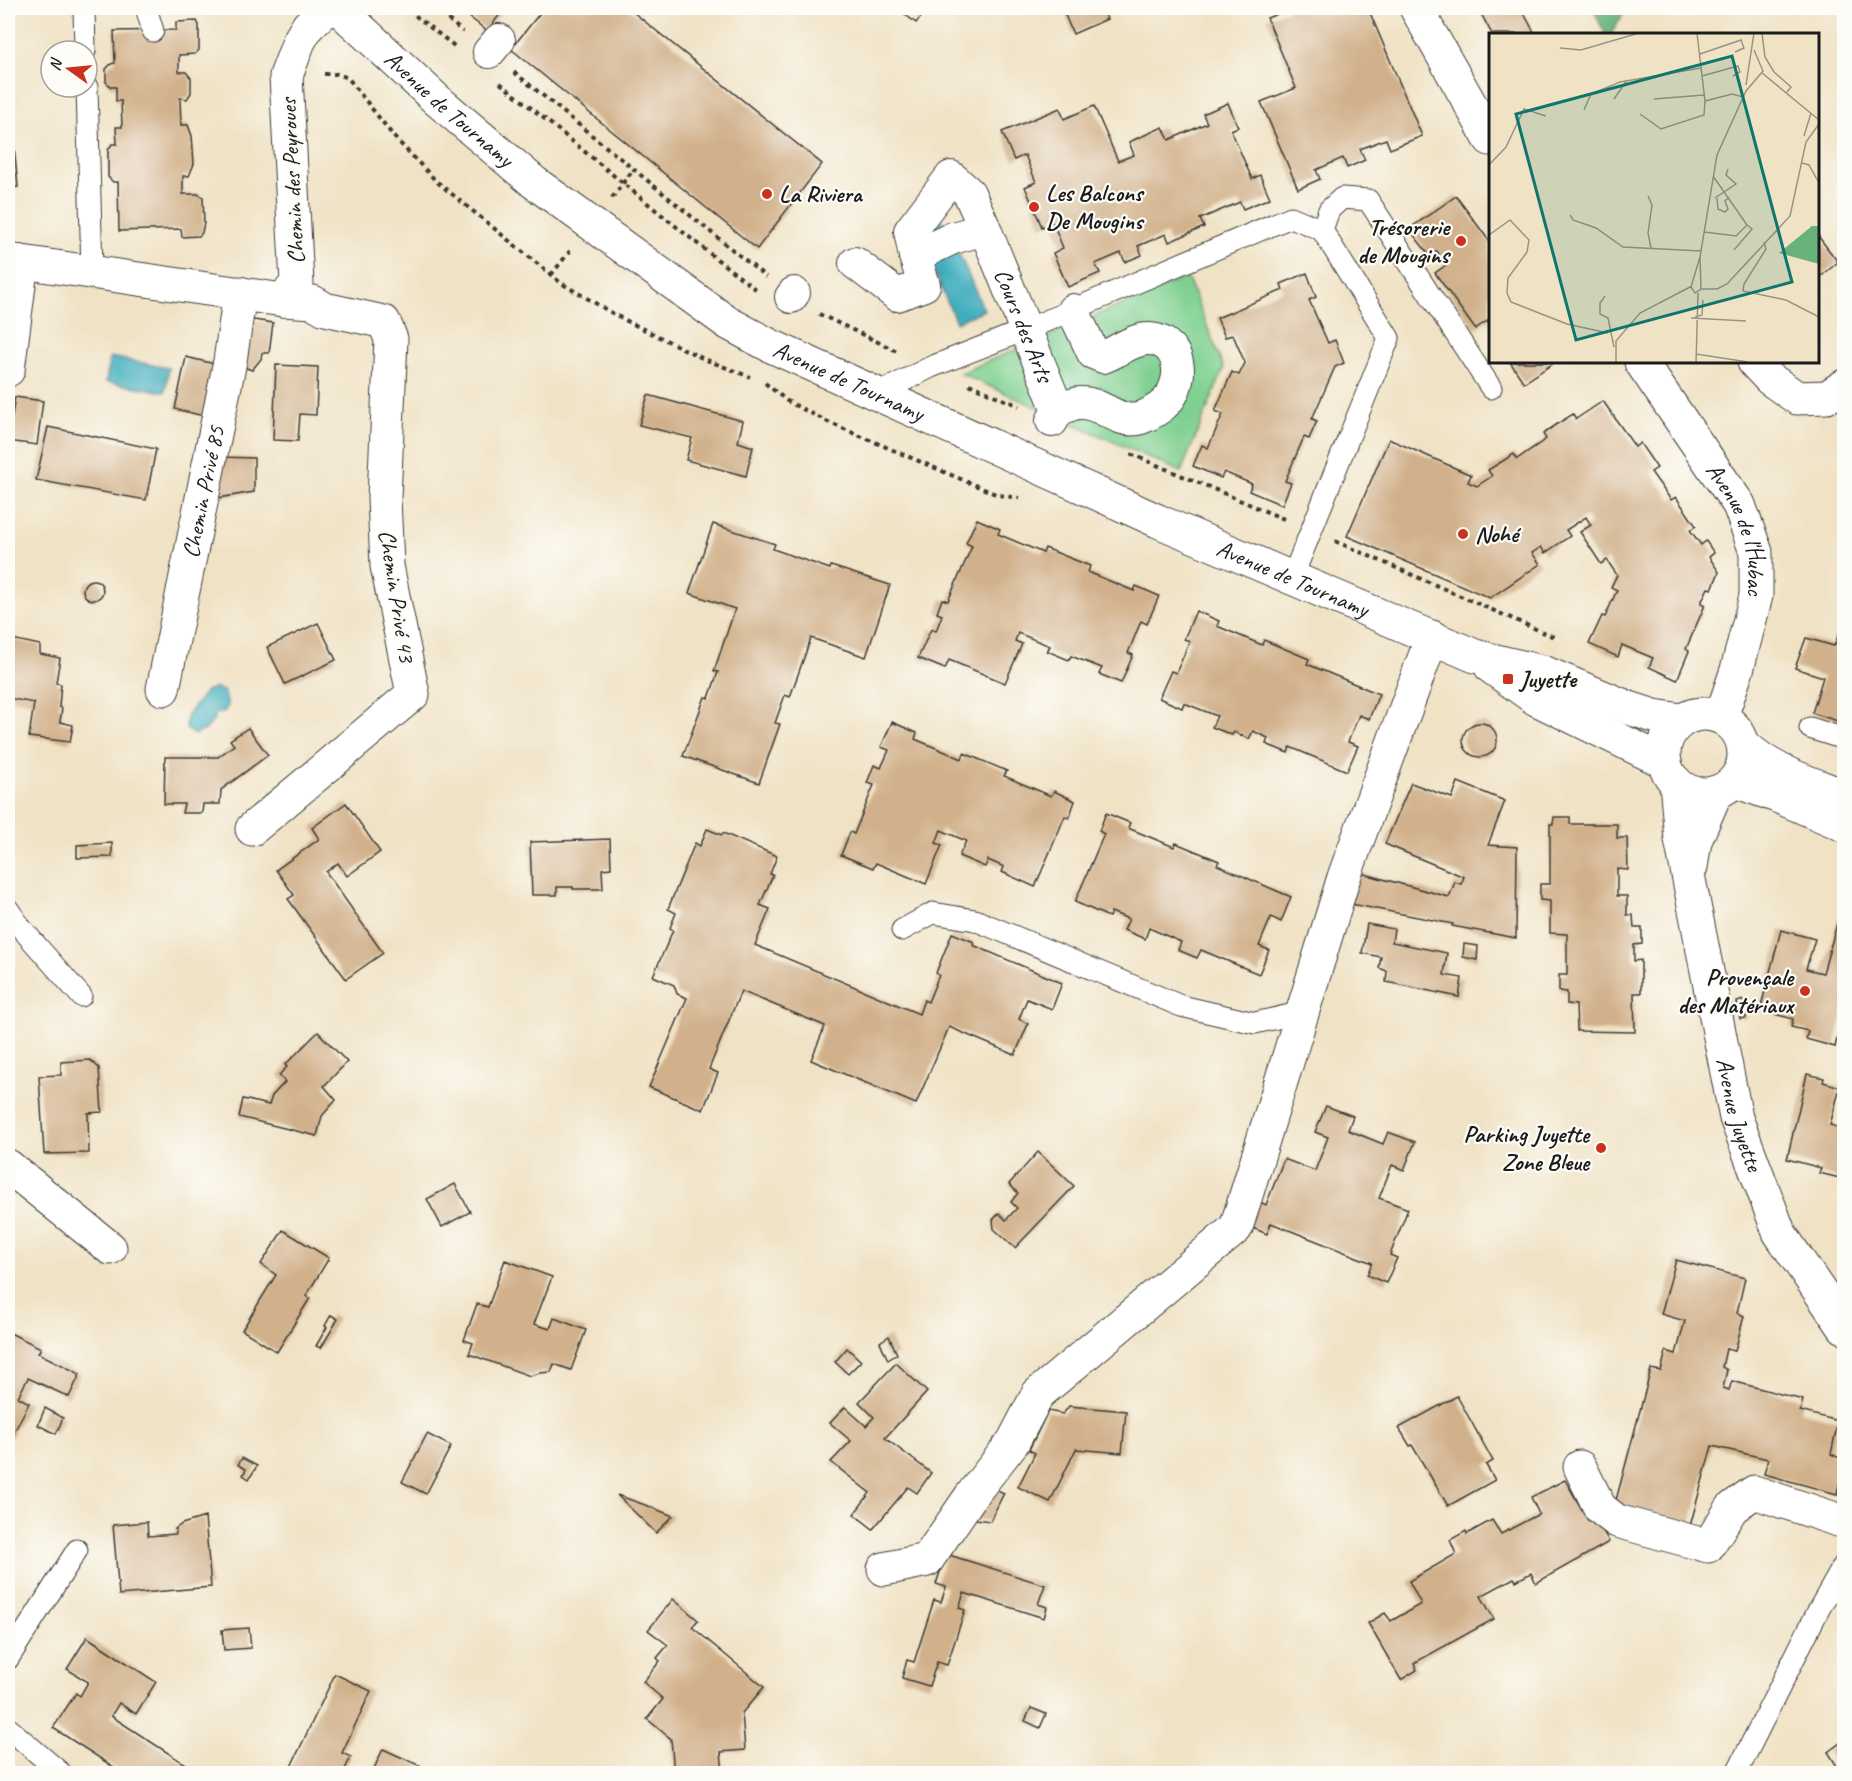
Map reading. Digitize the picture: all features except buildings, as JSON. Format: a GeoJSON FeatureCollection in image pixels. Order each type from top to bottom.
{"type":"FeatureCollection","features":[{"type":"Feature","properties":{"kind":"street","name":"Chemin des Peyroues"},"geometry":{"type":"LineString","coordinates":[[15,261],[283,300],[297,283],[286,76],[299,41],[308,26],[327,8]]}},
{"type":"Feature","properties":{"kind":"street","name":"Avenue de Tournamy"},"geometry":{"type":"LineString","coordinates":[[338,8],[437,100],[535,183],[728,323],[769,345],[1158,521],[1475,656],[1543,672],[1629,708],[1654,716],[1682,720]]}},
{"type":"Feature","properties":{"kind":"street"},"geometry":{"type":"LineString","coordinates":[[1416,8],[1489,134]]}},
{"type":"Feature","properties":{"kind":"street","name":"Cours des Arts"},"geometry":{"type":"LineString","coordinates":[[855,262],[897,295],[924,285],[920,254],[910,231],[951,177],[969,193],[986,229],[1055,415]]}},
{"type":"Feature","properties":{"kind":"street"},"geometry":{"type":"LineString","coordinates":[[920,254],[953,238],[986,229]]}},
{"type":"Feature","properties":{"kind":"street"},"geometry":{"type":"LineString","coordinates":[[8,370],[15,261]]}},
{"type":"Feature","properties":{"kind":"street","name":"Chemin Privé 85"},"geometry":{"type":"LineString","coordinates":[[162,689],[230,361],[240,293]]}},
{"type":"Feature","properties":{"kind":"street","name":"Chemin Privé 43"},"geometry":{"type":"LineString","coordinates":[[252,829],[413,694],[387,566],[384,498],[392,339],[384,322],[325,309],[313,302],[283,300]]}},
{"type":"Feature","properties":{"kind":"street"},"geometry":{"type":"LineString","coordinates":[[1055,415],[1081,402],[1129,420],[1140,418],[1166,403],[1173,392],[1177,377],[1178,363],[1171,349],[1161,342],[1148,339],[1132,342],[1102,357],[1093,353],[1073,310]]}},
{"type":"Feature","properties":{"kind":"street","name":"Avenue de l'Hubac"},"geometry":{"type":"LineString","coordinates":[[1642,363],[1739,505],[1756,552],[1756,596],[1722,717]]}},
{"type":"Feature","properties":{"kind":"street"},"geometry":{"type":"LineString","coordinates":[[1756,363],[1770,379],[1797,398],[1827,397],[1845,386]]}},
{"type":"Feature","properties":{"kind":"street"},"geometry":{"type":"LineString","coordinates":[[884,1569],[927,1560],[971,1496],[1013,1442],[1038,1394],[1236,1228],[1344,877],[1432,637]]}},
{"type":"Feature","properties":{"kind":"street","name":"Avenue de Tournamy"},"geometry":{"type":"LineString","coordinates":[[1475,656],[1536,699],[1671,772]]}},
{"type":"Feature","properties":{"kind":"street"},"geometry":{"type":"LineString","coordinates":[[1744,746],[1742,770],[1725,786],[1701,794],[1688,790],[1671,772],[1664,750],[1667,738],[1682,720],[1695,714],[1708,713],[1722,717],[1736,729],[1744,746],[1756,757],[1787,774],[1845,795]]}},
{"type":"Feature","properties":{"kind":"street","name":"Avenue Juyette"},"geometry":{"type":"LineString","coordinates":[[1671,772],[1681,839],[1736,1118],[1779,1232],[1845,1328]]}},
{"type":"Feature","properties":{"kind":"street"},"geometry":{"type":"LineString","coordinates":[[1725,786],[1777,796],[1845,825]]}},
{"type":"Feature","properties":{"kind":"street","name":"Avenue Juyette"},"geometry":{"type":"LineString","coordinates":[[1689,881],[1695,841],[1725,786]]}},
{"type":"Feature","properties":{"kind":"street"},"geometry":{"type":"LineString","coordinates":[[8,1166],[110,1248]]}},
{"type":"Feature","properties":{"kind":"street"},"geometry":{"type":"LineString","coordinates":[[1580,1467],[1600,1508],[1617,1521],[1708,1546],[1732,1508],[1755,1492],[1838,1520],[1845,1520]]}},
{"type":"Feature","properties":{"kind":"lane"},"geometry":{"type":"LineString","coordinates":[[84,8],[85,39]]}},
{"type":"Feature","properties":{"kind":"lane"},"geometry":{"type":"LineString","coordinates":[[147,8],[153,31]]}},
{"type":"Feature","properties":{"kind":"lane"},"geometry":{"type":"LineString","coordinates":[[87,99],[92,272]]}},
{"type":"Feature","properties":{"kind":"lane"},"geometry":{"type":"LineString","coordinates":[[1322,230],[1329,210],[1342,198],[1368,200],[1491,388]]}},
{"type":"Feature","properties":{"kind":"lane"},"geometry":{"type":"LineString","coordinates":[[877,394],[931,367],[1025,330],[1291,217],[1322,230],[1389,338],[1292,578]]}},
{"type":"Feature","properties":{"kind":"lane"},"geometry":{"type":"LineString","coordinates":[[1810,728],[1845,739]]}},
{"type":"Feature","properties":{"kind":"lane"},"geometry":{"type":"LineString","coordinates":[[8,909],[81,996]]}},
{"type":"Feature","properties":{"kind":"lane"},"geometry":{"type":"LineString","coordinates":[[902,930],[933,913],[975,920],[1181,1006],[1255,1023],[1303,1012]]}},
{"type":"Feature","properties":{"kind":"lane"},"geometry":{"type":"LineString","coordinates":[[8,1659],[76,1550]]}},
{"type":"Feature","properties":{"kind":"lane"},"geometry":{"type":"LineString","coordinates":[[1736,1773],[1819,1609],[1845,1564]]}},
{"type":"Feature","properties":{"kind":"lane"},"geometry":{"type":"LineString","coordinates":[[8,1728],[62,1773]]}},
{"type":"Feature","properties":{"kind":"path"},"geometry":{"type":"LineString","coordinates":[[494,46],[814,312],[931,367],[1055,415]]}},
{"type":"Feature","properties":{"kind":"path"},"geometry":{"type":"LineString","coordinates":[[324,74],[337,74],[348,78],[395,138],[436,181],[561,283],[619,317],[704,360],[752,377]]}},
{"type":"Feature","properties":{"kind":"path"},"geometry":{"type":"LineString","coordinates":[[761,381],[787,401],[830,423],[998,495]]}},
{"type":"Feature","properties":{"kind":"path"},"geometry":{"type":"LineString","coordinates":[[1128,453],[1311,530],[1557,639]]}},
{"type":"Feature","properties":{"kind":"green space"},"geometry":{"type":"Polygon","coordinates":[[[1593,8],[1627,8],[1612,33],[1605,33],[1593,8]]]}},
{"type":"Feature","properties":{"kind":"green space"},"geometry":{"type":"Polygon","coordinates":[[[1187,277],[1224,368],[1181,472],[960,373],[1187,277]]]}},
{"type":"Feature","properties":{"kind":"water"},"geometry":{"type":"Polygon","coordinates":[[[933,214],[946,224],[984,310],[956,322],[925,251],[933,214]]]}},
{"type":"Feature","properties":{"kind":"water"},"geometry":{"type":"Polygon","coordinates":[[[110,357],[169,368],[165,392],[106,382],[110,357]]]}},
{"type":"Feature","properties":{"kind":"water"},"geometry":{"type":"Polygon","coordinates":[[[216,688],[225,692],[228,706],[223,713],[216,713],[208,727],[194,735],[186,729],[186,716],[207,690],[216,688]]]}},
{"type":"Feature","properties":{"kind":"place","name":"La Riviera"},"geometry":{"type":"Point","coordinates":[767,194]}},
{"type":"Feature","properties":{"kind":"place","name":"Les Balcons De Mougins"},"geometry":{"type":"Point","coordinates":[1034,207]}},
{"type":"Feature","properties":{"kind":"place","name":"Trésorerie de Mougins"},"geometry":{"type":"Point","coordinates":[1461,241]}},
{"type":"Feature","properties":{"kind":"place","name":"Nohé"},"geometry":{"type":"Point","coordinates":[1463,534]}},
{"type":"Feature","properties":{"kind":"place","name":"Juyette"},"geometry":{"type":"Point","coordinates":[1508,679]}},
{"type":"Feature","properties":{"kind":"place","name":"Provençale des Matériaux"},"geometry":{"type":"Point","coordinates":[1805,991]}},
{"type":"Feature","properties":{"kind":"place","name":"Parking Juyette Zone Bleue"},"geometry":{"type":"Point","coordinates":[1601,1148]}}]}
